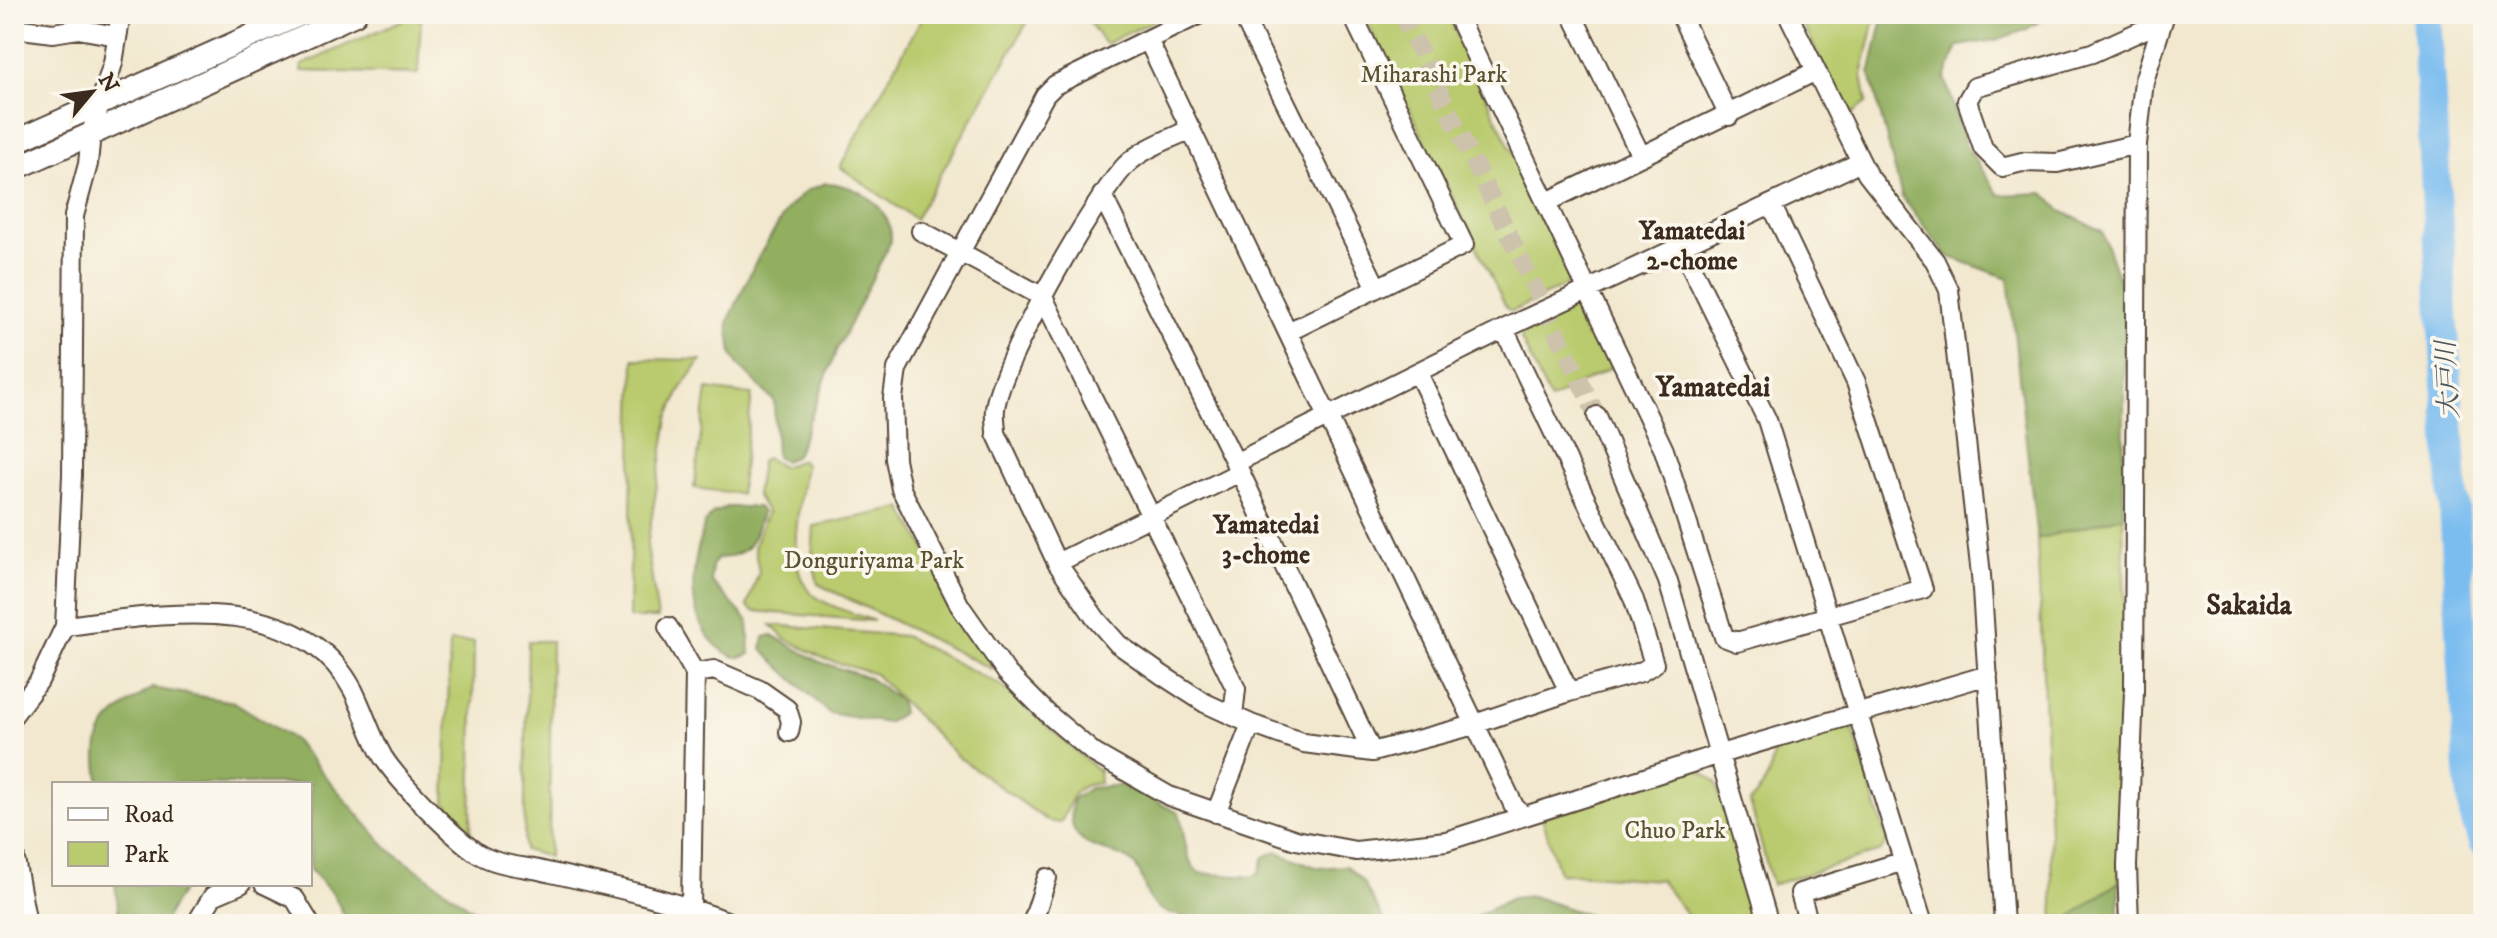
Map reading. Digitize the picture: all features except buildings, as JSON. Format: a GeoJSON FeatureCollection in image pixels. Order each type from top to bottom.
{"type":"FeatureCollection","features":[{"type":"Feature","properties":{"kind":"main road"},"geometry":{"type":"LineString","coordinates":[[14,142],[301,14]]}},
{"type":"Feature","properties":{"kind":"main road"},"geometry":{"type":"LineString","coordinates":[[14,169],[355,14]]}},
{"type":"Feature","properties":{"kind":"street"},"geometry":{"type":"LineString","coordinates":[[14,714],[39,681],[65,626],[72,475],[74,216],[88,164],[91,133],[103,103],[121,14]]}},
{"type":"Feature","properties":{"kind":"street"},"geometry":{"type":"LineString","coordinates":[[1200,14],[1055,85],[1045,95],[897,369],[893,398],[895,459],[901,489],[960,606],[1017,683],[1094,753],[1169,796],[1296,840],[1356,851],[1446,841],[1720,754],[1988,675]]}},
{"type":"Feature","properties":{"kind":"street"},"geometry":{"type":"LineString","coordinates":[[1242,14],[1377,288]]}},
{"type":"Feature","properties":{"kind":"street"},"geometry":{"type":"LineString","coordinates":[[1290,331],[1464,245],[1352,14]]}},
{"type":"Feature","properties":{"kind":"street"},"geometry":{"type":"LineString","coordinates":[[1456,14],[1664,450],[1724,637],[1737,642],[1923,589],[1856,382],[1771,204]]}},
{"type":"Feature","properties":{"kind":"street"},"geometry":{"type":"LineString","coordinates":[[1572,14],[1641,156]]}},
{"type":"Feature","properties":{"kind":"street"},"geometry":{"type":"LineString","coordinates":[[1680,14],[1729,116]]}},
{"type":"Feature","properties":{"kind":"street"},"geometry":{"type":"LineString","coordinates":[[1788,14],[1861,162],[1906,228],[1935,261],[1949,290],[1981,575],[2004,924]]}},
{"type":"Feature","properties":{"kind":"street"},"geometry":{"type":"LineString","coordinates":[[2137,144],[2057,163],[2022,162],[2002,167],[1983,148],[1967,101],[1975,87],[2092,53],[2163,18]]}},
{"type":"Feature","properties":{"kind":"street"},"geometry":{"type":"LineString","coordinates":[[2129,924],[2127,866],[2134,691],[2137,144],[2144,81],[2163,18]]}},
{"type":"Feature","properties":{"kind":"street"},"geometry":{"type":"LineString","coordinates":[[14,28],[53,33],[78,29],[117,36]]}},
{"type":"Feature","properties":{"kind":"street"},"geometry":{"type":"LineString","coordinates":[[1148,40],[1290,331],[1514,806],[1523,816]]}},
{"type":"Feature","properties":{"kind":"street"},"geometry":{"type":"LineString","coordinates":[[1547,202],[1816,71]]}},
{"type":"Feature","properties":{"kind":"street"},"geometry":{"type":"LineString","coordinates":[[1191,129],[1128,163],[1102,195],[1043,297],[1000,388],[994,410],[996,433],[1057,563],[1096,619],[1118,644],[1205,703],[1304,743],[1372,752],[1476,724],[1569,692],[1641,672],[1654,664],[1634,600],[1504,329]]}},
{"type":"Feature","properties":{"kind":"street"},"geometry":{"type":"LineString","coordinates":[[1057,563],[1151,516],[1328,416],[1504,329],[1861,162]]}},
{"type":"Feature","properties":{"kind":"street"},"geometry":{"type":"LineString","coordinates":[[1102,195],[1238,467],[1372,752]]}},
{"type":"Feature","properties":{"kind":"street"},"geometry":{"type":"LineString","coordinates":[[921,231],[1043,297],[1236,689],[1233,716]]}},
{"type":"Feature","properties":{"kind":"street"},"geometry":{"type":"LineString","coordinates":[[1681,246],[1767,420],[1901,862],[1923,924]]}},
{"type":"Feature","properties":{"kind":"street"},"geometry":{"type":"LineString","coordinates":[[1418,373],[1569,692]]}},
{"type":"Feature","properties":{"kind":"street"},"geometry":{"type":"LineString","coordinates":[[1597,416],[1668,581],[1769,924]]}},
{"type":"Feature","properties":{"kind":"street"},"geometry":{"type":"LineString","coordinates":[[65,626],[139,615],[234,616],[293,630],[326,657],[352,688],[384,759],[473,850],[499,862],[691,907],[734,924]]}},
{"type":"Feature","properties":{"kind":"street"},"geometry":{"type":"LineString","coordinates":[[668,627],[695,673],[691,907]]}},
{"type":"Feature","properties":{"kind":"street"},"geometry":{"type":"LineString","coordinates":[[695,673],[714,670],[760,690],[787,709],[791,722],[789,732]]}},
{"type":"Feature","properties":{"kind":"street"},"geometry":{"type":"LineString","coordinates":[[1216,813],[1251,724]]}},
{"type":"Feature","properties":{"kind":"street"},"geometry":{"type":"LineString","coordinates":[[14,854],[27,924]]}},
{"type":"Feature","properties":{"kind":"street"},"geometry":{"type":"LineString","coordinates":[[1809,924],[1800,893],[1901,862]]}},
{"type":"Feature","properties":{"kind":"street"},"geometry":{"type":"LineString","coordinates":[[1032,924],[1047,878]]}},
{"type":"Feature","properties":{"kind":"street"},"geometry":{"type":"LineString","coordinates":[[196,924],[213,896],[236,886]]}},
{"type":"Feature","properties":{"kind":"street"},"geometry":{"type":"LineString","coordinates":[[269,886],[291,895],[310,924]]}},
{"type":"Feature","properties":{"kind":"green space"},"geometry":{"type":"Polygon","coordinates":[[[416,14],[421,18],[418,74],[301,71],[302,65],[416,14]]]}},
{"type":"Feature","properties":{"kind":"green space"},"geometry":{"type":"Polygon","coordinates":[[[924,14],[1032,14],[915,219],[840,167],[924,14]]]}},
{"type":"Feature","properties":{"kind":"green space"},"geometry":{"type":"Polygon","coordinates":[[[1083,14],[1168,14],[1105,44],[1083,14]]]}},
{"type":"Feature","properties":{"kind":"green space","name":"Miharashi Park"},"geometry":{"type":"Polygon","coordinates":[[[1363,14],[1447,14],[1570,274],[1568,284],[1513,311],[1507,309],[1363,14]]]}},
{"type":"Feature","properties":{"kind":"green space"},"geometry":{"type":"Polygon","coordinates":[[[1798,14],[1876,14],[1862,76],[1867,102],[1848,117],[1798,14]]]}},
{"type":"Feature","properties":{"kind":"green space"},"geometry":{"type":"Polygon","coordinates":[[[1884,14],[2044,14],[2043,19],[2025,30],[1996,40],[1958,46],[1945,78],[1966,146],[1999,195],[2044,193],[2061,211],[2102,231],[2125,297],[2123,516],[2037,539],[2008,278],[1947,256],[1902,197],[1870,74],[1884,14]]]}},
{"type":"Feature","properties":{"kind":"green space"},"geometry":{"type":"Polygon","coordinates":[[[826,183],[850,188],[871,200],[886,217],[891,241],[837,349],[796,456],[784,461],[776,456],[774,401],[738,365],[732,354],[728,322],[756,261],[788,208],[806,191],[826,183]]]}},
{"type":"Feature","properties":{"kind":"green space"},"geometry":{"type":"Polygon","coordinates":[[[1580,302],[1588,308],[1616,365],[1550,400],[1521,339],[1523,331],[1580,302]]]}},
{"type":"Feature","properties":{"kind":"green space"},"geometry":{"type":"Polygon","coordinates":[[[634,359],[701,360],[681,389],[668,418],[647,546],[658,618],[629,618],[634,359]]]}},
{"type":"Feature","properties":{"kind":"green space"},"geometry":{"type":"Polygon","coordinates":[[[707,389],[752,395],[740,494],[694,488],[707,389]]]}},
{"type":"Feature","properties":{"kind":"green space"},"geometry":{"type":"Polygon","coordinates":[[[767,458],[782,467],[802,460],[805,465],[797,516],[796,554],[805,586],[822,601],[874,621],[753,611],[747,606],[759,572],[754,546],[767,512],[756,495],[761,461],[767,458]]]}},
{"type":"Feature","properties":{"kind":"green space"},"geometry":{"type":"Polygon","coordinates":[[[727,507],[758,507],[762,513],[748,546],[737,554],[717,559],[712,566],[711,581],[748,621],[750,654],[739,657],[725,652],[709,638],[701,624],[694,592],[696,557],[705,523],[713,513],[727,507]]]}},
{"type":"Feature","properties":{"kind":"green space","name":"Donguriyama Park"},"geometry":{"type":"Polygon","coordinates":[[[902,508],[992,669],[818,584],[812,556],[814,526],[902,508]]]}},
{"type":"Feature","properties":{"kind":"green space"},"geometry":{"type":"Polygon","coordinates":[[[2123,516],[2126,659],[2119,882],[2061,924],[2054,924],[2037,539],[2123,516]]]}},
{"type":"Feature","properties":{"kind":"green space"},"geometry":{"type":"Polygon","coordinates":[[[771,625],[904,636],[1000,685],[1099,771],[1100,783],[1089,784],[1077,791],[1060,823],[1048,821],[957,756],[875,674],[825,659],[784,638],[771,625]]]}},
{"type":"Feature","properties":{"kind":"green space"},"geometry":{"type":"Polygon","coordinates":[[[772,635],[820,662],[869,678],[900,701],[902,713],[887,723],[829,713],[762,650],[764,637],[772,635]]]}},
{"type":"Feature","properties":{"kind":"green space"},"geometry":{"type":"Polygon","coordinates":[[[528,641],[551,641],[549,857],[524,850],[528,641]]]}},
{"type":"Feature","properties":{"kind":"green space"},"geometry":{"type":"Polygon","coordinates":[[[450,642],[474,642],[471,831],[445,802],[450,642]]]}},
{"type":"Feature","properties":{"kind":"green space"},"geometry":{"type":"Polygon","coordinates":[[[152,688],[234,702],[293,739],[387,848],[493,924],[349,924],[333,894],[312,872],[312,782],[100,782],[97,749],[100,736],[105,726],[152,688]]]}},
{"type":"Feature","properties":{"kind":"green space"},"geometry":{"type":"Polygon","coordinates":[[[1839,728],[1853,730],[1887,841],[1881,851],[1772,885],[1750,802],[1768,776],[1775,746],[1839,728]]]}},
{"type":"Feature","properties":{"kind":"green space","name":"Chuo Park"},"geometry":{"type":"Polygon","coordinates":[[[1697,768],[1716,782],[1758,924],[1694,924],[1660,880],[1559,873],[1542,817],[1697,768]]]}},
{"type":"Feature","properties":{"kind":"green space"},"geometry":{"type":"Polygon","coordinates":[[[1123,785],[1179,813],[1187,853],[1199,873],[1253,877],[1259,872],[1264,857],[1276,851],[1318,868],[1347,866],[1363,882],[1386,924],[1231,923],[1174,915],[1157,907],[1130,861],[1088,844],[1079,838],[1074,829],[1071,816],[1073,799],[1090,788],[1123,785]]]}},
{"type":"Feature","properties":{"kind":"green space"},"geometry":{"type":"Polygon","coordinates":[[[2119,882],[2119,924],[2061,924],[2119,882]]]}},
{"type":"Feature","properties":{"kind":"green space"},"geometry":{"type":"Polygon","coordinates":[[[115,886],[185,886],[166,917],[166,924],[120,924],[115,886]]]}},
{"type":"Feature","properties":{"kind":"green space"},"geometry":{"type":"Polygon","coordinates":[[[1532,896],[1608,924],[1461,924],[1512,898],[1532,896]]]}},
{"type":"Feature","properties":{"kind":"waterway","name":"大戸川"},"geometry":{"type":"LineString","coordinates":[[2426,14],[2469,771],[2474,815],[2483,842]]}},
{"type":"Feature","properties":{"kind":"tunnel"},"geometry":{"type":"LineString","coordinates":[[1402,14],[1597,416]]}},
{"type":"Feature","properties":{"kind":"district","name":"Yamatedai 2-chome"},"geometry":{"type":"Point","coordinates":[1692,245]}},
{"type":"Feature","properties":{"kind":"district","name":"Yamatedai"},"geometry":{"type":"Point","coordinates":[1713,386]}},
{"type":"Feature","properties":{"kind":"district","name":"Yamatedai 3-chome"},"geometry":{"type":"Point","coordinates":[1266,539]}},
{"type":"Feature","properties":{"kind":"district","name":"Sakaida"},"geometry":{"type":"Point","coordinates":[2249,604]}}]}
